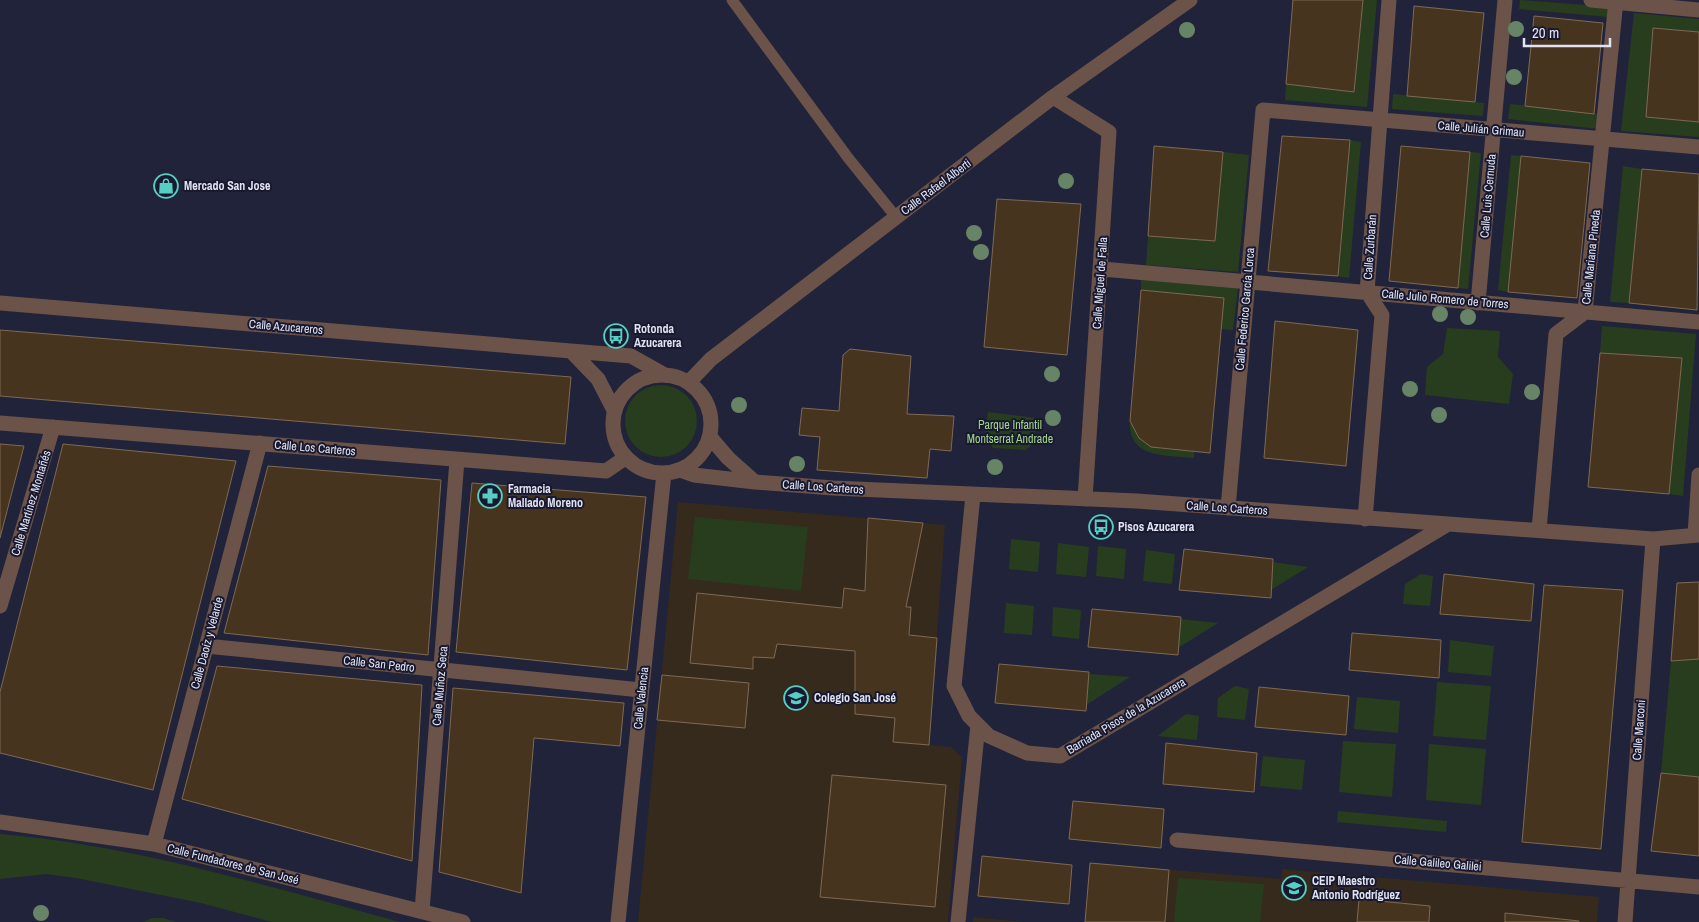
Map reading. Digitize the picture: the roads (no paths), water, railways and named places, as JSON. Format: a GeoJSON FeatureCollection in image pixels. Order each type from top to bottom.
{"type":"FeatureCollection","features":[{"type":"Feature","properties":{"kind":"street","name":"Calle Rafael Alberti"},"geometry":{"type":"LineString","coordinates":[[689,382],[711,359],[896,217],[1054,97],[1190,0]]}},
{"type":"Feature","properties":{"kind":"street","name":"Calle Zurbarán"},"geometry":{"type":"LineString","coordinates":[[1365,519],[1382,315],[1367,292],[1389,0]]}},
{"type":"Feature","properties":{"kind":"street","name":"Calle Luis Cernuda"},"geometry":{"type":"LineString","coordinates":[[1478,302],[1506,0]]}},
{"type":"Feature","properties":{"kind":"street"},"geometry":{"type":"LineString","coordinates":[[1591,0],[1699,10]]}},
{"type":"Feature","properties":{"kind":"street","name":"Calle Mariana Pineda"},"geometry":{"type":"LineString","coordinates":[[1539,530],[1556,334],[1585,312],[1616,1]]}},
{"type":"Feature","properties":{"kind":"street","name":"Calle Miguel de Falla"},"geometry":{"type":"LineString","coordinates":[[1054,97],[1109,132],[1102,268],[1085,498]]}},
{"type":"Feature","properties":{"kind":"street","name":"Calle Julián Grimau"},"geometry":{"type":"LineString","coordinates":[[1263,110],[1699,147]]}},
{"type":"Feature","properties":{"kind":"street","name":"Calle Federico García Lorca"},"geometry":{"type":"LineString","coordinates":[[1228,508],[1263,110]]}},
{"type":"Feature","properties":{"kind":"street","name":"Calle Julio Romero de Torres"},"geometry":{"type":"LineString","coordinates":[[1102,268],[1699,322]]}},
{"type":"Feature","properties":{"kind":"street","name":"Calle Azucareros"},"geometry":{"type":"LineString","coordinates":[[0,303],[631,356],[663,374]]}},
{"type":"Feature","properties":{"kind":"street"},"geometry":{"type":"LineString","coordinates":[[572,351],[598,379],[614,410]]}},
{"type":"Feature","properties":{"kind":"street"},"geometry":{"type":"LineString","coordinates":[[663,374],[674,375],[689,382],[704,396],[711,416],[710,437],[697,459],[680,470],[664,473],[656,473],[634,465],[625,458],[612,431],[614,410],[627,387],[640,378],[663,374]]}},
{"type":"Feature","properties":{"kind":"street","name":"Calle Los Carteros"},"geometry":{"type":"LineString","coordinates":[[0,423],[606,471],[625,458]]}},
{"type":"Feature","properties":{"kind":"street","name":"Calle Martínez Montañés"},"geometry":{"type":"LineString","coordinates":[[0,606],[53,428]]}},
{"type":"Feature","properties":{"kind":"street"},"geometry":{"type":"LineString","coordinates":[[710,437],[728,458],[755,482]]}},
{"type":"Feature","properties":{"kind":"street","name":"Calle Daoíz y Velarde"},"geometry":{"type":"LineString","coordinates":[[154,844],[260,443]]}},
{"type":"Feature","properties":{"kind":"street","name":"Calle Muñoz Seca"},"geometry":{"type":"LineString","coordinates":[[422,911],[457,460]]}},
{"type":"Feature","properties":{"kind":"street","name":"Calle Los Carteros"},"geometry":{"type":"LineString","coordinates":[[680,470],[694,475],[755,482],[972,495],[1085,498],[1653,538],[1697,535]]}},
{"type":"Feature","properties":{"kind":"street","name":"Calle Valencia"},"geometry":{"type":"LineString","coordinates":[[618,922],[664,473]]}},
{"type":"Feature","properties":{"kind":"street"},"geometry":{"type":"LineString","coordinates":[[1697,535],[1699,475]]}},
{"type":"Feature","properties":{"kind":"street","name":"Barriada Pisos de la Azucarera"},"geometry":{"type":"LineString","coordinates":[[972,495],[954,686],[969,716],[989,736],[1027,753],[1060,756],[1448,524]]}},
{"type":"Feature","properties":{"kind":"street","name":"Calle Marconi"},"geometry":{"type":"LineString","coordinates":[[1626,922],[1653,538]]}},
{"type":"Feature","properties":{"kind":"street","name":"Calle San Pedro"},"geometry":{"type":"LineString","coordinates":[[206,646],[641,690]]}},
{"type":"Feature","properties":{"kind":"street"},"geometry":{"type":"LineString","coordinates":[[958,922],[978,725]]}},
{"type":"Feature","properties":{"kind":"street","name":"Calle Fundadores de San José"},"geometry":{"type":"LineString","coordinates":[[0,822],[154,844],[463,922]]}},
{"type":"Feature","properties":{"kind":"street","name":"Calle Galileo Galilei"},"geometry":{"type":"LineString","coordinates":[[1177,840],[1699,887]]}},
{"type":"Feature","properties":{"kind":"lane"},"geometry":{"type":"LineString","coordinates":[[732,0],[849,159],[896,217]]}},
{"type":"Feature","properties":{"kind":"place","name":"Mercado San Jose"},"geometry":{"type":"Point","coordinates":[166,186]}},
{"type":"Feature","properties":{"kind":"place","name":"Rotonda Azucarera"},"geometry":{"type":"Point","coordinates":[616,336]}},
{"type":"Feature","properties":{"kind":"place","name":"Farmacia Mallado Moreno"},"geometry":{"type":"Point","coordinates":[490,496]}},
{"type":"Feature","properties":{"kind":"place","name":"Pisos Azucarera"},"geometry":{"type":"Point","coordinates":[1101,527]}},
{"type":"Feature","properties":{"kind":"place","name":"Colegio San José"},"geometry":{"type":"Point","coordinates":[796,698]}},
{"type":"Feature","properties":{"kind":"place","name":"CEIP Maestro Antonio Rodríguez"},"geometry":{"type":"Point","coordinates":[1294,888]}},
{"type":"Feature","properties":{"kind":"park label","name":"Parque Infantil Montserrat Andrade"},"geometry":{"type":"Point","coordinates":[1010,432]}}]}
